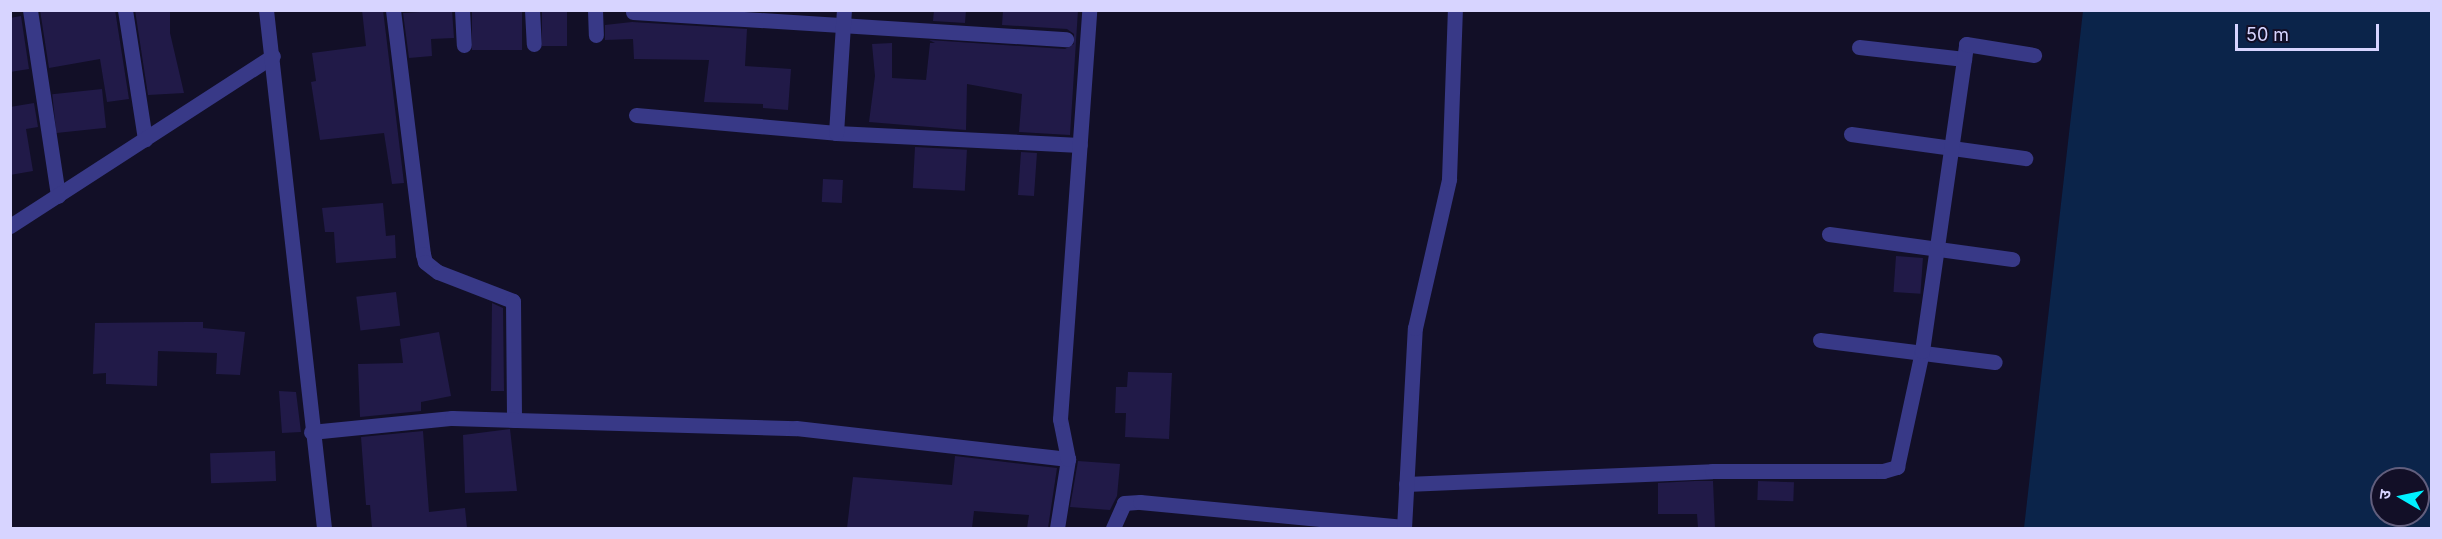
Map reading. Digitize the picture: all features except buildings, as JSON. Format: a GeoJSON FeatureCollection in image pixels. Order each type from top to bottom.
{"type":"FeatureCollection","features":[{"type":"Feature","properties":{"kind":"street"},"geometry":{"type":"LineString","coordinates":[[30,10],[58,196]]}},
{"type":"Feature","properties":{"kind":"street"},"geometry":{"type":"LineString","coordinates":[[125,10],[145,139]]}},
{"type":"Feature","properties":{"kind":"street"},"geometry":{"type":"LineString","coordinates":[[266,10],[273,56],[311,432],[324,528]]}},
{"type":"Feature","properties":{"kind":"street"},"geometry":{"type":"LineString","coordinates":[[393,10],[425,262],[438,272],[513,301],[514,420]]}},
{"type":"Feature","properties":{"kind":"street"},"geometry":{"type":"LineString","coordinates":[[462,10],[464,45]]}},
{"type":"Feature","properties":{"kind":"street"},"geometry":{"type":"LineString","coordinates":[[532,10],[534,44]]}},
{"type":"Feature","properties":{"kind":"street"},"geometry":{"type":"LineString","coordinates":[[595,10],[596,35]]}},
{"type":"Feature","properties":{"kind":"street"},"geometry":{"type":"LineString","coordinates":[[836,133],[844,10]]}},
{"type":"Feature","properties":{"kind":"street"},"geometry":{"type":"LineString","coordinates":[[1057,528],[1068,459],[1060,419],[1089,10]]}},
{"type":"Feature","properties":{"kind":"street"},"geometry":{"type":"LineString","coordinates":[[1113,528],[1124,503],[1140,502],[1404,528],[1415,328],[1449,179],[1455,10]]}},
{"type":"Feature","properties":{"kind":"street"},"geometry":{"type":"LineString","coordinates":[[633,12],[844,28],[1066,39]]}},
{"type":"Feature","properties":{"kind":"street"},"geometry":{"type":"LineString","coordinates":[[1406,484],[1712,471],[1883,471],[1897,467],[1903,453],[1922,351],[1964,59],[1969,43],[2034,55]]}},
{"type":"Feature","properties":{"kind":"street"},"geometry":{"type":"LineString","coordinates":[[1858,46],[1964,59]]}},
{"type":"Feature","properties":{"kind":"street"},"geometry":{"type":"LineString","coordinates":[[10,226],[273,56]]}},
{"type":"Feature","properties":{"kind":"street"},"geometry":{"type":"LineString","coordinates":[[636,115],[836,133],[1080,145]]}},
{"type":"Feature","properties":{"kind":"street"},"geometry":{"type":"LineString","coordinates":[[1851,134],[2025,158]]}},
{"type":"Feature","properties":{"kind":"street"},"geometry":{"type":"LineString","coordinates":[[1829,234],[2012,259]]}},
{"type":"Feature","properties":{"kind":"street"},"geometry":{"type":"LineString","coordinates":[[1820,340],[1922,351],[1995,362]]}},
{"type":"Feature","properties":{"kind":"street"},"geometry":{"type":"LineString","coordinates":[[311,432],[452,418],[796,428],[1068,459]]}},
{"type":"Feature","properties":{"kind":"water"},"geometry":{"type":"Polygon","coordinates":[[[2083,11],[2431,11],[2431,528],[2024,528],[2083,11]]]}}]}
